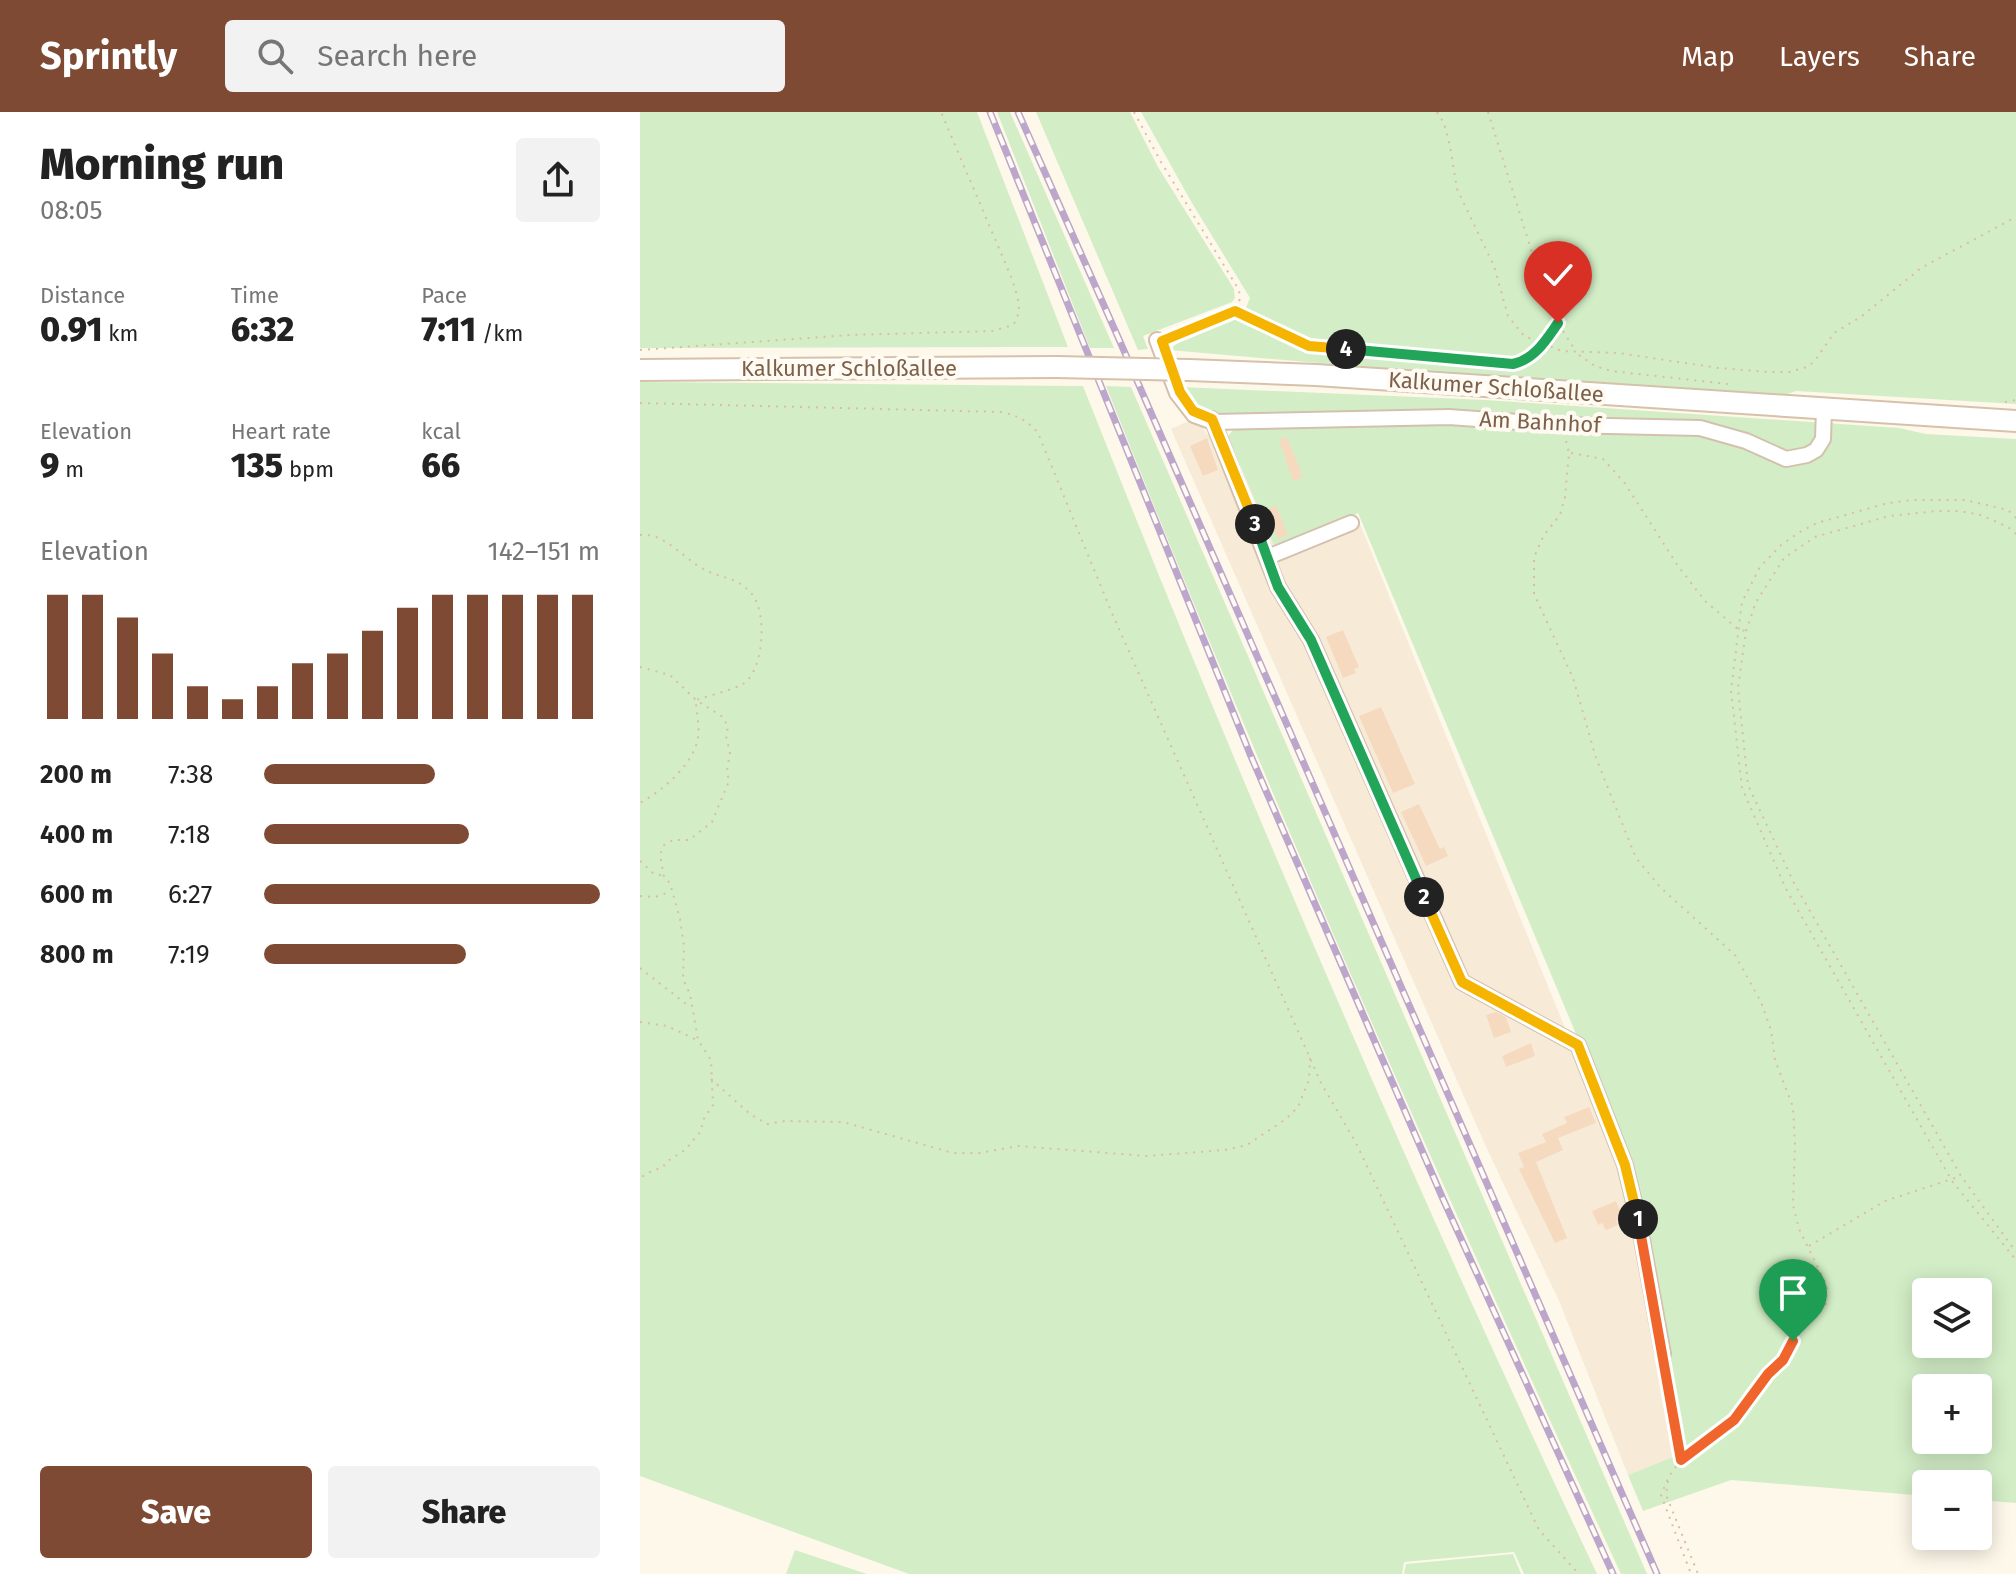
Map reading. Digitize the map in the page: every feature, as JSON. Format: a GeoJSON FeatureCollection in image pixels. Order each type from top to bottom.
{"type":"FeatureCollection","features":[{"type":"Feature","properties":{"kind":"main road","name":"Kalkumer Schloßallee"},"geometry":{"type":"LineString","coordinates":[[640,370],[1057,367],[1189,370],[1316,375],[2016,421]]}},
{"type":"Feature","properties":{"kind":"street"},"geometry":{"type":"LineString","coordinates":[[1159,340],[1177,393],[1194,415],[1213,421],[1278,587],[1311,640],[1462,982],[1578,1045],[1625,1165],[1663,1354]]}},
{"type":"Feature","properties":{"kind":"street","name":"Am Bahnhof"},"geometry":{"type":"LineString","coordinates":[[1213,421],[1449,417],[1563,425],[1700,428],[1746,441],[1786,459],[1816,450],[1823,439],[1824,409]]}},
{"type":"Feature","properties":{"kind":"street"},"geometry":{"type":"LineString","coordinates":[[1268,557],[1351,523]]}},
{"type":"Feature","properties":{"kind":"path"},"geometry":{"type":"LineString","coordinates":[[640,350],[840,335],[992,331],[1013,325],[1020,308],[1012,279],[941,112]]}},
{"type":"Feature","properties":{"kind":"path"},"geometry":{"type":"LineString","coordinates":[[1134,112],[1239,290],[1240,299],[1236,308],[1225,314],[1159,340]]}},
{"type":"Feature","properties":{"kind":"path"},"geometry":{"type":"LineString","coordinates":[[1437,112],[1447,134],[1457,189],[1494,266],[1508,316],[1524,336],[1543,345],[1577,353],[1618,353],[1769,372],[1789,372],[1807,367],[1834,333],[1862,316],[1921,268],[2016,217]]}},
{"type":"Feature","properties":{"kind":"path"},"geometry":{"type":"LineString","coordinates":[[1488,112],[1535,262],[1558,323],[1577,353],[1595,366],[1611,371],[1740,385]]}},
{"type":"Feature","properties":{"kind":"path"},"geometry":{"type":"LineString","coordinates":[[1159,340],[1235,311],[1309,346],[1499,364],[1517,363],[1530,356],[1543,345],[1558,323]]}},
{"type":"Feature","properties":{"kind":"path"},"geometry":{"type":"LineString","coordinates":[[640,403],[1002,412],[1029,422],[1044,446],[1111,611],[1310,1057],[1356,1143],[1539,1530],[1579,1574]]}},
{"type":"Feature","properties":{"kind":"path"},"geometry":{"type":"LineString","coordinates":[[1563,425],[1569,453],[1565,497],[1560,515],[1544,535],[1534,557],[1534,594],[1573,678],[1596,758],[1636,858],[1661,888],[1735,955],[1761,1002],[1771,1030],[1775,1060],[1793,1107],[1793,1205],[1799,1229],[1827,1286],[1826,1304],[1793,1341],[1783,1360],[1768,1374],[1734,1420],[1681,1460],[1669,1476],[1661,1495],[1691,1574]]}},
{"type":"Feature","properties":{"kind":"path"},"geometry":{"type":"LineString","coordinates":[[1569,453],[1603,459],[1624,482],[1678,566],[1705,601],[1739,630],[1746,631]]}},
{"type":"Feature","properties":{"kind":"path"},"geometry":{"type":"LineString","coordinates":[[2016,518],[2008,510],[1965,500],[1912,500],[1888,503],[1817,523],[1781,545],[1760,567],[1742,602],[1731,690],[1742,788],[1786,889],[1952,1181],[2016,1260]]}},
{"type":"Feature","properties":{"kind":"path"},"geometry":{"type":"LineString","coordinates":[[2016,534],[1981,515],[1937,511],[1889,516],[1815,537],[1784,558],[1756,602],[1746,631],[1738,688],[1748,785],[1794,883],[1961,1176],[2016,1252]]}},
{"type":"Feature","properties":{"kind":"path"},"geometry":{"type":"LineString","coordinates":[[640,535],[666,542],[712,575],[734,578],[754,596],[762,617],[756,669],[745,683],[696,700]]}},
{"type":"Feature","properties":{"kind":"path"},"geometry":{"type":"LineString","coordinates":[[640,667],[670,675],[696,700],[723,717],[728,727],[729,781],[712,822],[689,840],[673,840],[664,845],[660,855],[664,877]]}},
{"type":"Feature","properties":{"kind":"path"},"geometry":{"type":"LineString","coordinates":[[640,803],[677,775],[693,754],[698,731],[696,700]]}},
{"type":"Feature","properties":{"kind":"path"},"geometry":{"type":"LineString","coordinates":[[640,861],[670,883],[684,946],[683,979],[690,994],[698,1040],[711,1060],[713,1105],[703,1120],[701,1131],[685,1150],[640,1180]]}},
{"type":"Feature","properties":{"kind":"path"},"geometry":{"type":"LineString","coordinates":[[640,896],[655,897],[671,892]]}},
{"type":"Feature","properties":{"kind":"path"},"geometry":{"type":"LineString","coordinates":[[640,968],[691,1007]]}},
{"type":"Feature","properties":{"kind":"path"},"geometry":{"type":"LineString","coordinates":[[640,1022],[667,1026],[698,1040]]}},
{"type":"Feature","properties":{"kind":"path"},"geometry":{"type":"LineString","coordinates":[[711,1079],[731,1099],[767,1124],[785,1121],[843,1122],[953,1153],[980,1153],[1018,1146],[1146,1156],[1225,1150],[1247,1145],[1286,1119],[1298,1107],[1309,1080],[1310,1057]]}},
{"type":"Feature","properties":{"kind":"path"},"geometry":{"type":"LineString","coordinates":[[1808,1246],[1885,1201],[1961,1176]]}},
{"type":"Feature","properties":{"kind":"path"},"geometry":{"type":"LineString","coordinates":[[1663,1354],[1681,1460]]}},
{"type":"Feature","properties":{"kind":"path"},"geometry":{"type":"LineString","coordinates":[[1669,1476],[1666,1495],[1698,1574]]}},
{"type":"Feature","properties":{"kind":"shaded area"},"geometry":{"type":"Polygon","coordinates":[[[1191,420],[1201,425],[1207,434],[1228,436],[1275,547],[1356,514],[1622,1168],[1660,1354],[1675,1456],[1628,1475],[1559,1301],[1487,1149],[1171,429],[1191,420]]]}},
{"type":"Feature","properties":{"kind":"green space"},"geometry":{"type":"Polygon","coordinates":[[[640,112],[977,112],[1068,347],[640,348],[640,112]]]}},
{"type":"Feature","properties":{"kind":"green space"},"geometry":{"type":"Polygon","coordinates":[[[997,112],[1010,112],[1114,348],[1090,348],[997,112]]]}},
{"type":"Feature","properties":{"kind":"green space"},"geometry":{"type":"Polygon","coordinates":[[[1036,112],[1130,112],[1158,167],[1234,289],[1232,302],[1143,336],[1148,349],[1138,350],[1036,112]]]}},
{"type":"Feature","properties":{"kind":"green space"},"geometry":{"type":"Polygon","coordinates":[[[1141,112],[2016,112],[2016,404],[1796,391],[1782,396],[1546,383],[1169,350],[1185,337],[1242,317],[1250,298],[1141,112]]]}},
{"type":"Feature","properties":{"kind":"green space"},"geometry":{"type":"Polygon","coordinates":[[[640,382],[1083,386],[1267,836],[1395,1133],[1597,1574],[1524,1574],[1514,1552],[1404,1562],[1402,1574],[909,1574],[640,1476],[640,382]]]}},
{"type":"Feature","properties":{"kind":"green space"},"geometry":{"type":"Polygon","coordinates":[[[1106,386],[1131,387],[1647,1574],[1621,1574],[1553,1427],[1291,835],[1106,386]]]}},
{"type":"Feature","properties":{"kind":"green space"},"geometry":{"type":"Polygon","coordinates":[[[1180,387],[1486,400],[2016,439],[2016,1503],[1992,1501],[1992,1470],[1912,1470],[1912,1495],[1731,1480],[1643,1511],[1628,1475],[1675,1456],[1683,1447],[1642,1223],[1581,1046],[1358,513],[1275,548],[1228,436],[1234,429],[1241,428],[1370,428],[1212,419],[1193,411],[1180,387]]]}},
{"type":"Feature","properties":{"kind":"green space"},"geometry":{"type":"Polygon","coordinates":[[[795,1550],[867,1574],[786,1574],[795,1550]]]}},
{"type":"Feature","properties":{"kind":"green space"},"geometry":{"type":"Polygon","coordinates":[[[1513,1554],[1521,1574],[1404,1574],[1406,1564],[1513,1554]]]}},
{"type":"Feature","properties":{"kind":"building"},"geometry":{"type":"Polygon","coordinates":[[[1287,437],[1303,477],[1293,481],[1279,440],[1287,437]]]}},
{"type":"Feature","properties":{"kind":"building"},"geometry":{"type":"Polygon","coordinates":[[[1207,438],[1218,470],[1203,476],[1190,446],[1207,438]]]}},
{"type":"Feature","properties":{"kind":"building"},"geometry":{"type":"Polygon","coordinates":[[[1276,506],[1288,535],[1278,539],[1265,510],[1276,506]]]}},
{"type":"Feature","properties":{"kind":"building"},"geometry":{"type":"Polygon","coordinates":[[[1343,630],[1359,667],[1354,669],[1356,673],[1343,678],[1326,637],[1343,630]]]}},
{"type":"Feature","properties":{"kind":"building"},"geometry":{"type":"Polygon","coordinates":[[[1381,707],[1415,784],[1393,793],[1359,716],[1381,707]]]}},
{"type":"Feature","properties":{"kind":"building"},"geometry":{"type":"Polygon","coordinates":[[[1419,804],[1440,849],[1444,847],[1448,856],[1426,866],[1401,812],[1419,804]]]}},
{"type":"Feature","properties":{"kind":"building"},"geometry":{"type":"Polygon","coordinates":[[[1496,1012],[1506,1017],[1511,1032],[1494,1038],[1486,1015],[1496,1012]]]}},
{"type":"Feature","properties":{"kind":"building"},"geometry":{"type":"Polygon","coordinates":[[[1531,1043],[1535,1056],[1506,1067],[1502,1056],[1531,1043]]]}},
{"type":"Feature","properties":{"kind":"building"},"geometry":{"type":"Polygon","coordinates":[[[1589,1107],[1596,1123],[1558,1138],[1563,1150],[1536,1162],[1567,1238],[1555,1243],[1519,1169],[1524,1167],[1518,1153],[1546,1142],[1542,1134],[1567,1123],[1564,1117],[1589,1107]]]}},
{"type":"Feature","properties":{"kind":"building"},"geometry":{"type":"Polygon","coordinates":[[[1616,1201],[1623,1218],[1616,1221],[1618,1225],[1606,1230],[1602,1223],[1598,1225],[1592,1211],[1616,1201]]]}},
{"type":"Feature","properties":{"kind":"railway"},"geometry":{"type":"LineString","coordinates":[[990,112],[1250,754],[1443,1199],[1613,1574]]}},
{"type":"Feature","properties":{"kind":"railway"},"geometry":{"type":"LineString","coordinates":[[1018,112],[1657,1574]]}},
{"type":"Feature","properties":{"kind":"route"},"geometry":{"type":"LineString","coordinates":[[1558,323],[1543,345],[1513,364],[1309,346],[1235,311],[1162,341],[1180,392],[1193,411],[1212,419],[1278,587],[1311,640],[1462,982],[1578,1045],[1625,1165],[1639,1223],[1681,1460],[1734,1420],[1768,1374],[1783,1360],[1793,1341]]}}]}
